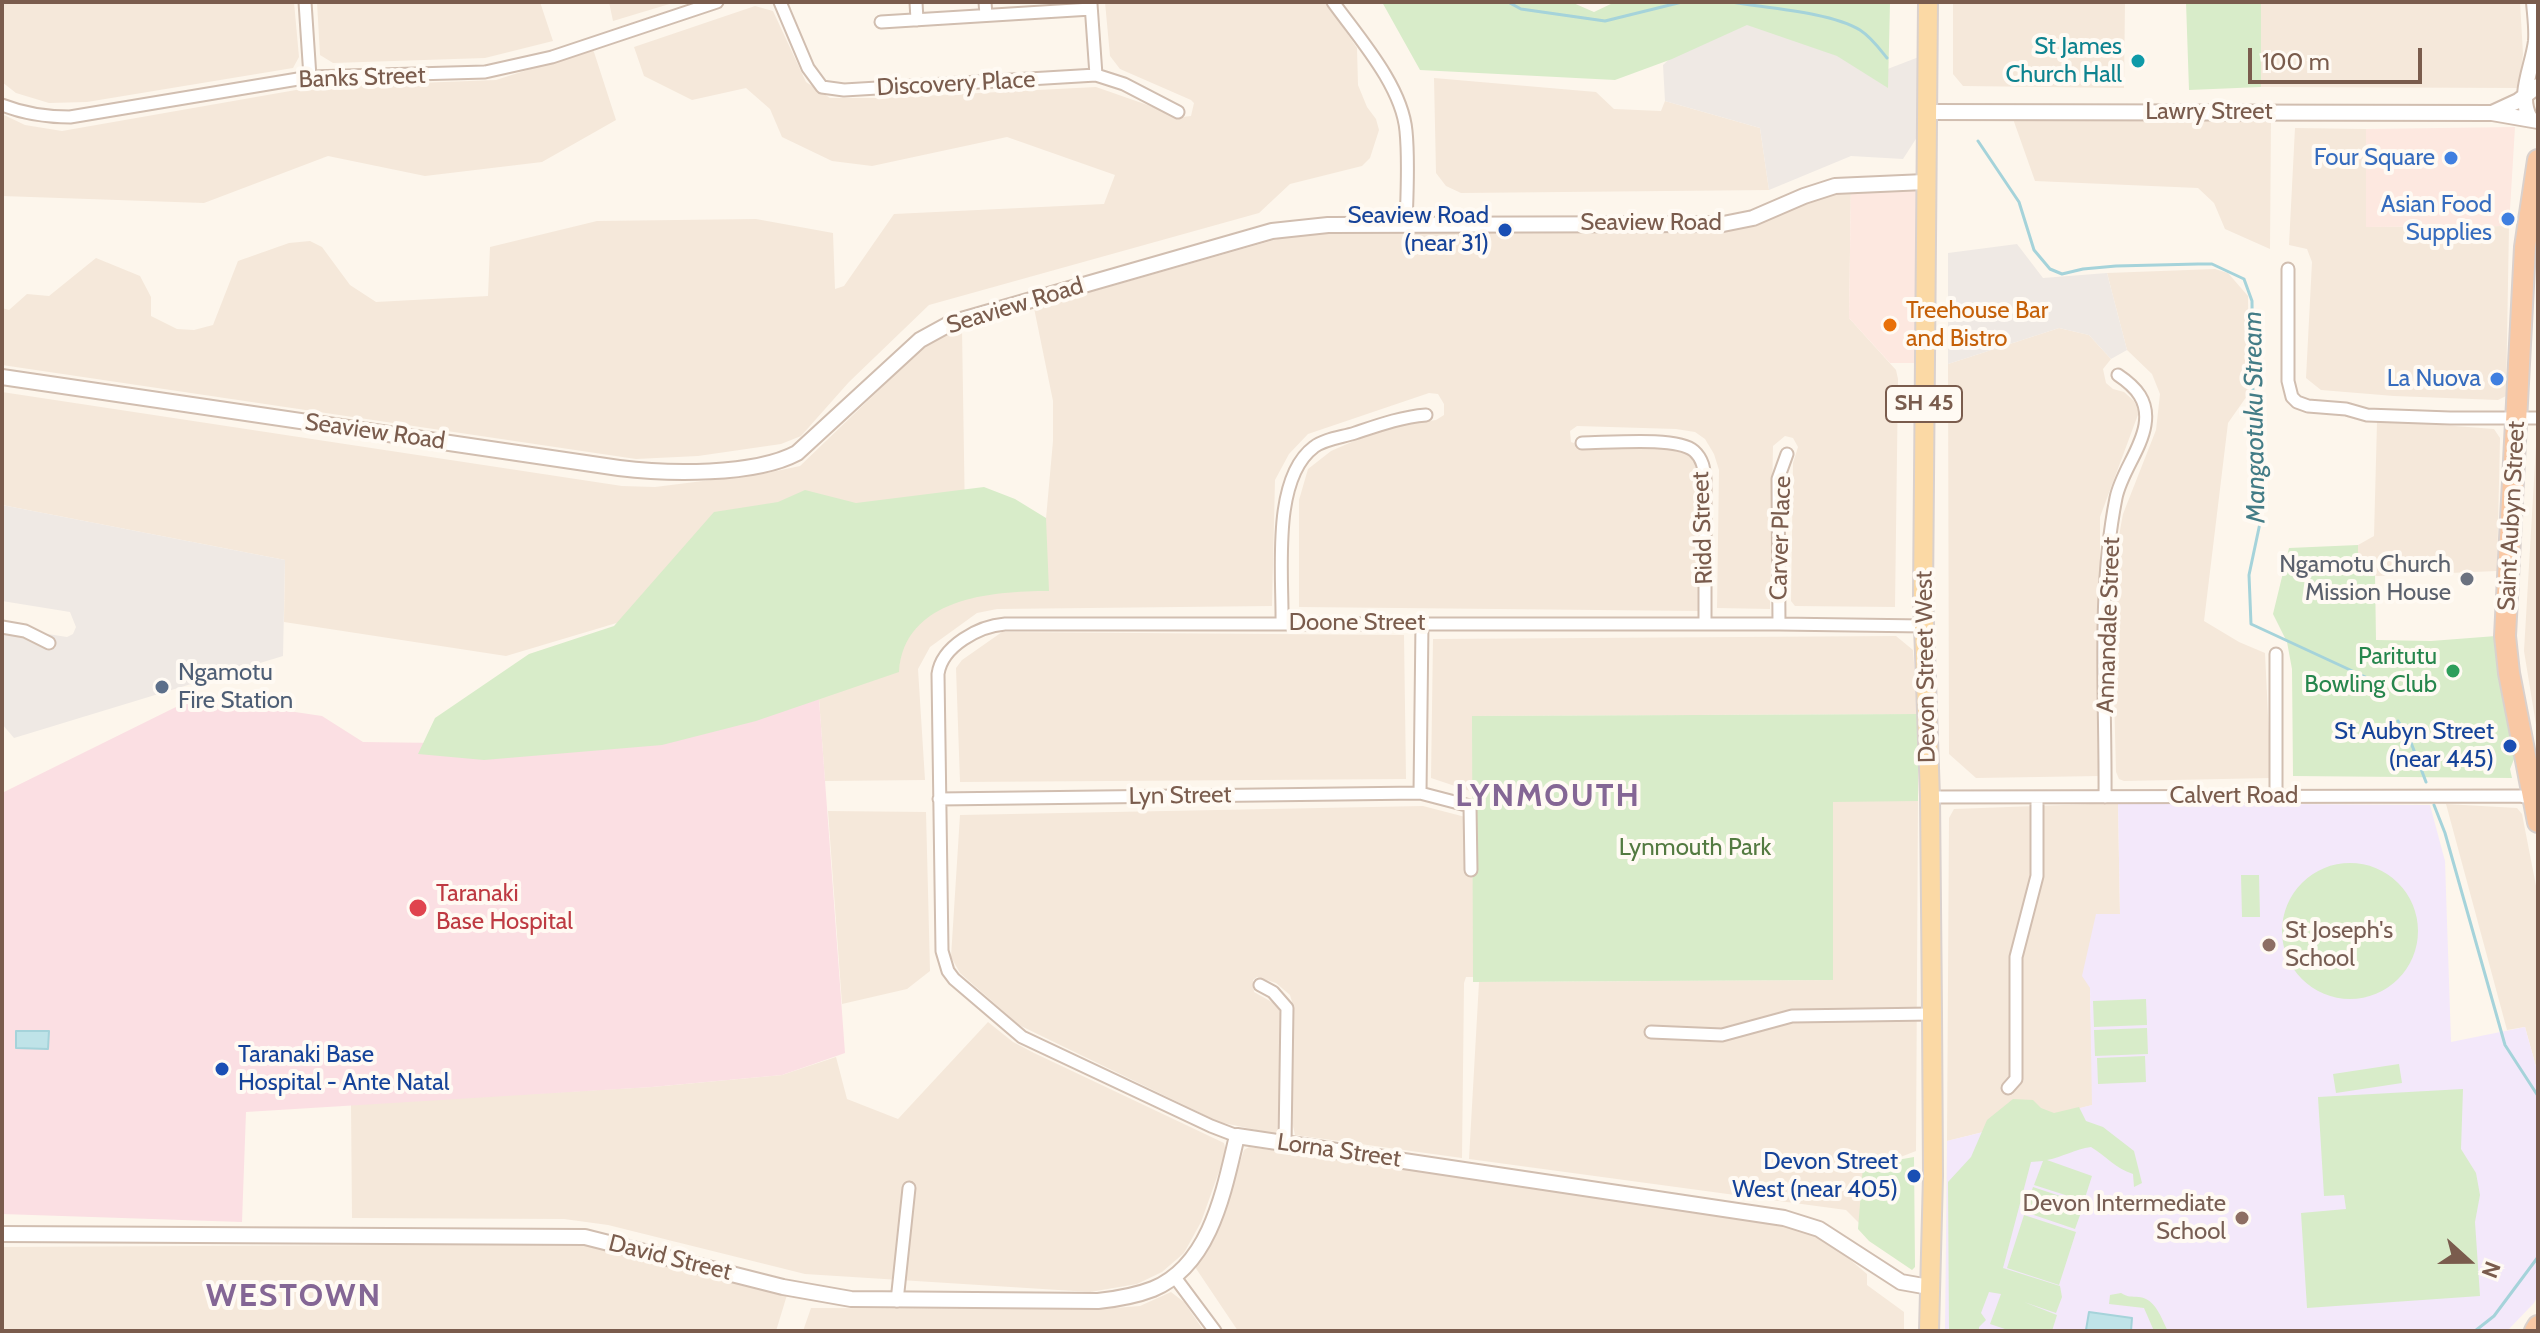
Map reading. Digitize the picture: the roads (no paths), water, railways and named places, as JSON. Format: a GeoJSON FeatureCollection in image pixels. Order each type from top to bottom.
{"type":"FeatureCollection","features":[{"type":"Feature","properties":{"kind":"highway","name":"Saint Aubyn Street"},"geometry":{"type":"LineString","coordinates":[[2538,160],[2525,247],[2505,636],[2509,673],[2538,822]]}},
{"type":"Feature","properties":{"kind":"main road","name":"Devon Street West"},"geometry":{"type":"LineString","coordinates":[[1928,2],[1924,626],[1930,797],[1932,1014],[1933,1176],[1929,1331]]}},
{"type":"Feature","properties":{"kind":"street"},"geometry":{"type":"LineString","coordinates":[[305,2],[310,77]]}},
{"type":"Feature","properties":{"kind":"street","name":"Banks Street"},"geometry":{"type":"LineString","coordinates":[[2,105],[21,113],[70,117],[310,77],[448,75],[517,66],[717,2]]}},
{"type":"Feature","properties":{"kind":"street","name":"Discovery Place"},"geometry":{"type":"LineString","coordinates":[[780,2],[815,80],[831,90],[1096,75],[1124,84],[1178,112]]}},
{"type":"Feature","properties":{"kind":"street"},"geometry":{"type":"LineString","coordinates":[[916,2],[917,20]]}},
{"type":"Feature","properties":{"kind":"street"},"geometry":{"type":"LineString","coordinates":[[985,2],[986,15]]}},
{"type":"Feature","properties":{"kind":"street"},"geometry":{"type":"LineString","coordinates":[[1333,2],[1391,85],[1400,106],[1406,129],[1406,224]]}},
{"type":"Feature","properties":{"kind":"street"},"geometry":{"type":"LineString","coordinates":[[2534,2],[2536,40],[2525,96],[2526,111],[2534,120]]}},
{"type":"Feature","properties":{"kind":"street"},"geometry":{"type":"LineString","coordinates":[[881,22],[1091,6],[1096,75]]}},
{"type":"Feature","properties":{"kind":"street"},"geometry":{"type":"LineString","coordinates":[[2533,54],[2538,72]]}},
{"type":"Feature","properties":{"kind":"street","name":"Lawry Street"},"geometry":{"type":"LineString","coordinates":[[2492,113],[2538,86]]}},
{"type":"Feature","properties":{"kind":"street","name":"Lawry Street"},"geometry":{"type":"LineString","coordinates":[[1927,112],[2492,113],[2534,120]]}},
{"type":"Feature","properties":{"kind":"street","name":"Seaview Road"},"geometry":{"type":"LineString","coordinates":[[2,377],[619,468],[669,473],[702,471],[777,462],[797,453],[908,350],[951,323],[1272,231],[1328,225],[1723,224],[1753,218],[1835,186],[1925,182]]}},
{"type":"Feature","properties":{"kind":"street"},"geometry":{"type":"LineString","coordinates":[[2288,269],[2288,381],[2289,391],[2297,402],[2367,415],[2538,418]]}},
{"type":"Feature","properties":{"kind":"street","name":"Annandale Street"},"geometry":{"type":"LineString","coordinates":[[2105,797],[2106,573],[2116,495],[2145,424],[2143,403],[2137,387],[2118,375]]}},
{"type":"Feature","properties":{"kind":"street"},"geometry":{"type":"LineString","coordinates":[[1282,623],[1284,511],[1287,489],[1299,464],[1315,446],[1401,417],[1426,415]]}},
{"type":"Feature","properties":{"kind":"street","name":"Ridd Street"},"geometry":{"type":"LineString","coordinates":[[1582,443],[1673,443],[1692,449],[1699,457],[1704,466],[1705,479],[1705,624]]}},
{"type":"Feature","properties":{"kind":"street","name":"Carver Place"},"geometry":{"type":"LineString","coordinates":[[1779,624],[1778,479],[1787,454]]}},
{"type":"Feature","properties":{"kind":"street"},"geometry":{"type":"LineString","coordinates":[[1420,793],[1422,623]]}},
{"type":"Feature","properties":{"kind":"street","name":"Doone Street"},"geometry":{"type":"LineString","coordinates":[[939,799],[939,667],[948,652],[975,633],[995,625],[1422,623],[1924,626]]}},
{"type":"Feature","properties":{"kind":"street"},"geometry":{"type":"LineString","coordinates":[[2,627],[25,631],[49,643]]}},
{"type":"Feature","properties":{"kind":"street"},"geometry":{"type":"LineString","coordinates":[[2276,654],[2276,796]]}},
{"type":"Feature","properties":{"kind":"street","name":"Lyn Street"},"geometry":{"type":"LineString","coordinates":[[939,799],[1420,793],[1470,806],[1471,870]]}},
{"type":"Feature","properties":{"kind":"street","name":"Calvert Road"},"geometry":{"type":"LineString","coordinates":[[1930,797],[2535,798]]}},
{"type":"Feature","properties":{"kind":"street"},"geometry":{"type":"LineString","coordinates":[[2008,1088],[2016,1079],[2016,957],[2037,876],[2037,797]]}},
{"type":"Feature","properties":{"kind":"street","name":"Lorna Street"},"geometry":{"type":"LineString","coordinates":[[939,799],[942,951],[948,971],[1022,1037],[1237,1136],[1784,1218],[1819,1229],[1901,1282],[1929,1287]]}},
{"type":"Feature","properties":{"kind":"street"},"geometry":{"type":"LineString","coordinates":[[1260,985],[1273,992],[1287,1008],[1285,1143]]}},
{"type":"Feature","properties":{"kind":"street"},"geometry":{"type":"LineString","coordinates":[[1651,1032],[1722,1035],[1792,1016],[1932,1014]]}},
{"type":"Feature","properties":{"kind":"street","name":"David Street"},"geometry":{"type":"LineString","coordinates":[[2,1234],[585,1237],[815,1294],[851,1299],[1098,1301],[1130,1297],[1156,1288],[1174,1276],[1199,1249],[1212,1224],[1237,1136]]}},
{"type":"Feature","properties":{"kind":"street"},"geometry":{"type":"LineString","coordinates":[[897,1301],[909,1188]]}},
{"type":"Feature","properties":{"kind":"street"},"geometry":{"type":"LineString","coordinates":[[1174,1276],[1215,1331]]}},
{"type":"Feature","properties":{"kind":"water"},"geometry":{"type":"Polygon","coordinates":[[[16,1031],[49,1031],[48,1049],[16,1048],[16,1031]]]}},
{"type":"Feature","properties":{"kind":"water"},"geometry":{"type":"Polygon","coordinates":[[[2089,1312],[2132,1318],[2131,1331],[2086,1330],[2089,1312]]]}},
{"type":"Feature","properties":{"kind":"waterway","name":"Mangaotuku Stream"},"geometry":{"type":"LineString","coordinates":[[1508,2],[1521,9],[1605,21],[1682,2]]}},
{"type":"Feature","properties":{"kind":"waterway","name":"Mangaotuku Stream"},"geometry":{"type":"LineString","coordinates":[[1731,2],[1816,15],[1848,24],[1868,36],[1887,58]]}},
{"type":"Feature","properties":{"kind":"waterway","name":"Mangaotuku Stream"},"geometry":{"type":"LineString","coordinates":[[1978,141],[2019,202],[2034,250],[2050,269],[2062,274],[2116,266],[2212,264],[2244,279],[2252,301],[2260,523],[2249,575],[2251,624],[2374,681]]}},
{"type":"Feature","properties":{"kind":"waterway","name":"Mangaotuku Stream"},"geometry":{"type":"LineString","coordinates":[[2398,721],[2410,740],[2426,782]]}},
{"type":"Feature","properties":{"kind":"waterway","name":"Mangaotuku Stream"},"geometry":{"type":"LineString","coordinates":[[2434,805],[2445,833],[2505,1045],[2538,1096]]}},
{"type":"Feature","properties":{"kind":"waterway","name":"Mangaotuku Stream"},"geometry":{"type":"LineString","coordinates":[[2475,1331],[2494,1316],[2538,1257]]}},
{"type":"Feature","properties":{"kind":"place","name":"St James Church Hall"},"geometry":{"type":"Point","coordinates":[2138,61]}},
{"type":"Feature","properties":{"kind":"place","name":"Four Square"},"geometry":{"type":"Point","coordinates":[2451,158]}},
{"type":"Feature","properties":{"kind":"place","name":"Asian Food Supplies"},"geometry":{"type":"Point","coordinates":[2508,219]}},
{"type":"Feature","properties":{"kind":"place","name":"Seaview Road (near 31)"},"geometry":{"type":"Point","coordinates":[1505,230]}},
{"type":"Feature","properties":{"kind":"place","name":"Treehouse Bar and Bistro"},"geometry":{"type":"Point","coordinates":[1890,325]}},
{"type":"Feature","properties":{"kind":"place","name":"La Nuova"},"geometry":{"type":"Point","coordinates":[2497,379]}},
{"type":"Feature","properties":{"kind":"place","name":"Ngamotu Church Mission House"},"geometry":{"type":"Point","coordinates":[2467,579]}},
{"type":"Feature","properties":{"kind":"place","name":"Paritutu Bowling Club"},"geometry":{"type":"Point","coordinates":[2453,671]}},
{"type":"Feature","properties":{"kind":"place","name":"Ngamotu Fire Station"},"geometry":{"type":"Point","coordinates":[162,687]}},
{"type":"Feature","properties":{"kind":"place","name":"St Aubyn Street (near 445)"},"geometry":{"type":"Point","coordinates":[2510,746]}},
{"type":"Feature","properties":{"kind":"place","name":"Taranaki Base Hospital"},"geometry":{"type":"Point","coordinates":[418,908]}},
{"type":"Feature","properties":{"kind":"place","name":"St Joseph's School"},"geometry":{"type":"Point","coordinates":[2269,945]}},
{"type":"Feature","properties":{"kind":"place","name":"Taranaki Base Hospital - Ante Natal"},"geometry":{"type":"Point","coordinates":[222,1069]}},
{"type":"Feature","properties":{"kind":"place","name":"Devon Street West (near 405)"},"geometry":{"type":"Point","coordinates":[1914,1176]}},
{"type":"Feature","properties":{"kind":"place","name":"Devon Intermediate School"},"geometry":{"type":"Point","coordinates":[2242,1218]}},
{"type":"Feature","properties":{"kind":"district","name":"LYNMOUTH"},"geometry":{"type":"Point","coordinates":[1548,797]}},
{"type":"Feature","properties":{"kind":"district","name":"WESTOWN"},"geometry":{"type":"Point","coordinates":[294,1297]}},
{"type":"Feature","properties":{"kind":"park label","name":"Lynmouth Park"},"geometry":{"type":"Point","coordinates":[1695,848]}}]}
